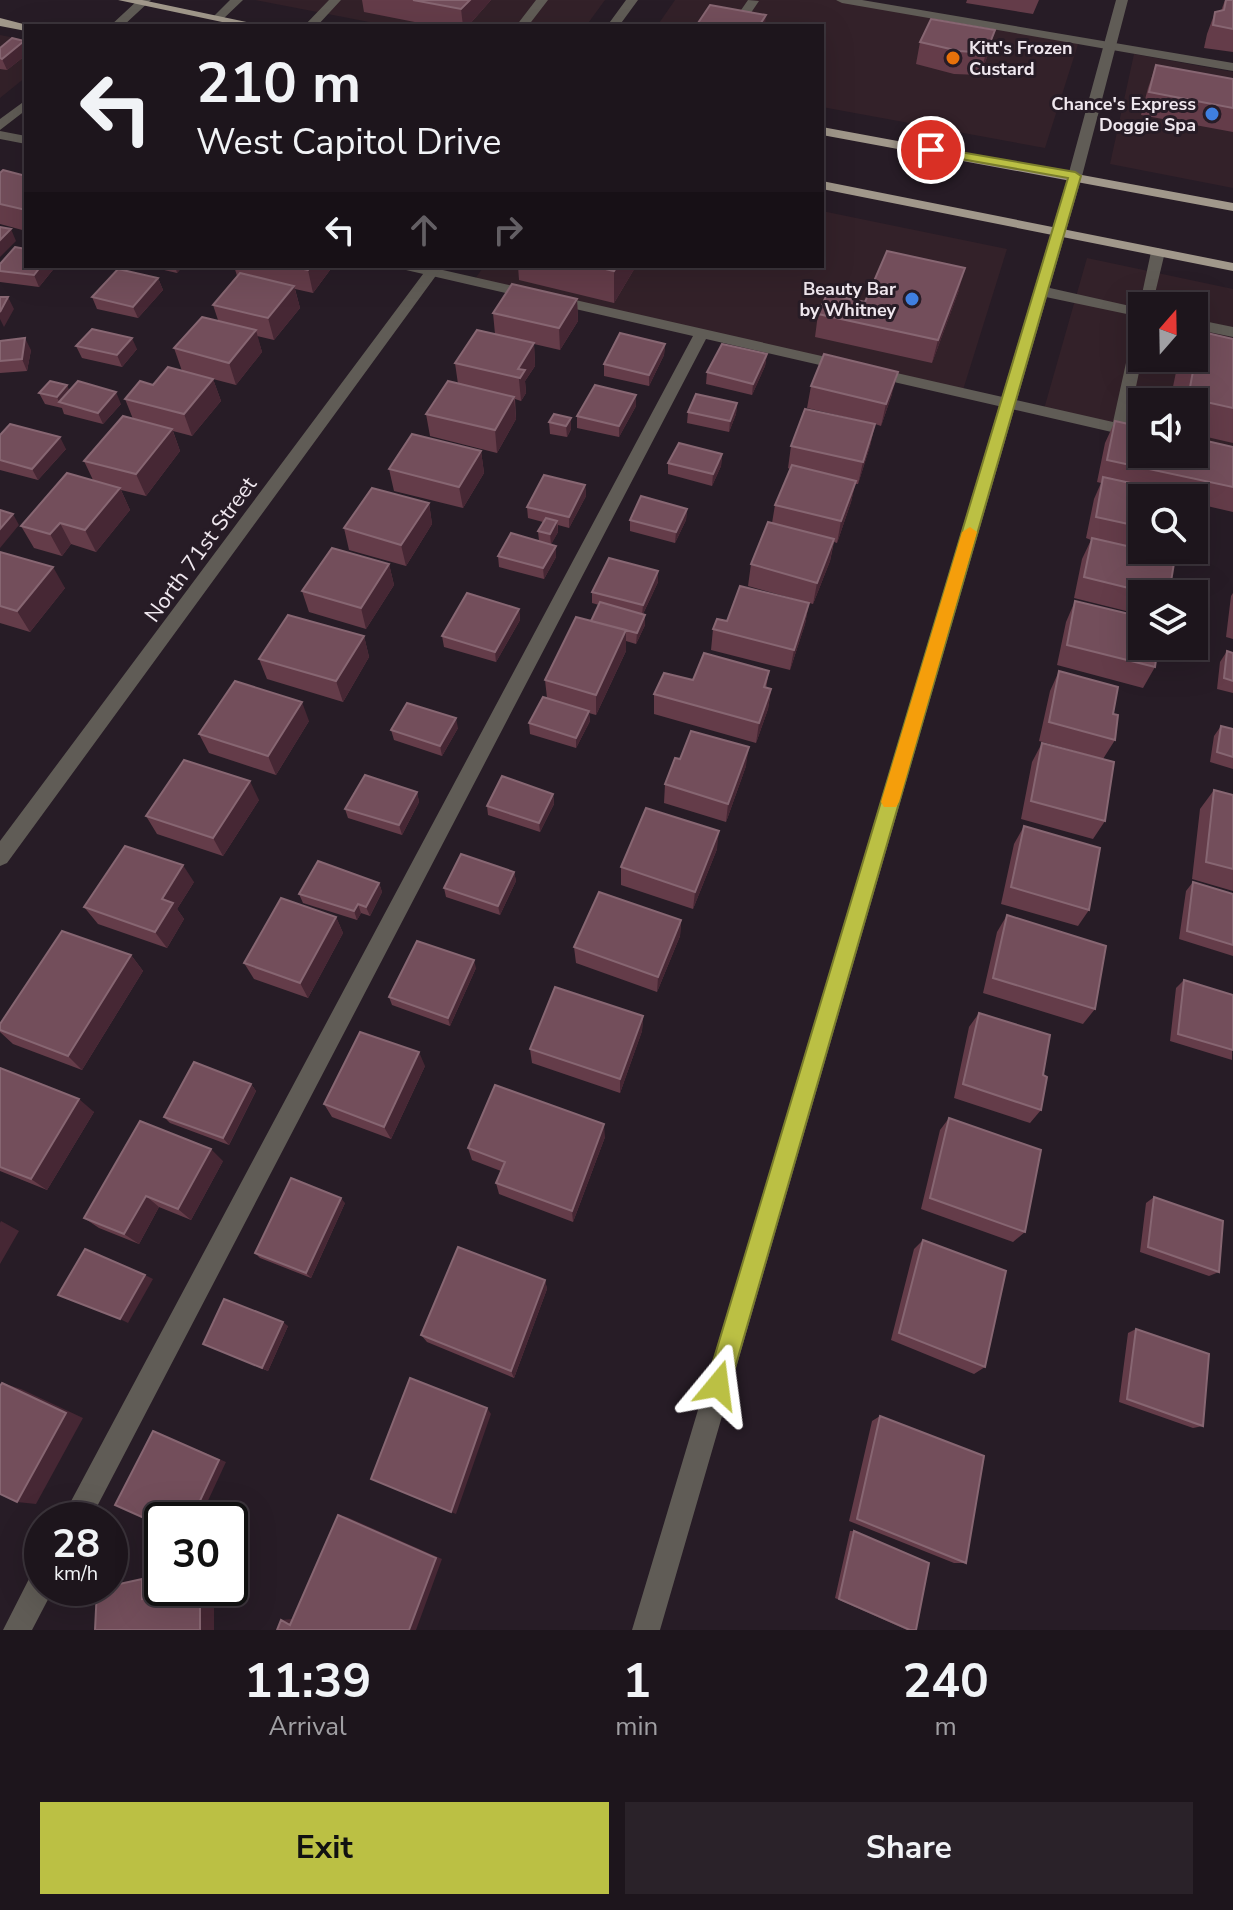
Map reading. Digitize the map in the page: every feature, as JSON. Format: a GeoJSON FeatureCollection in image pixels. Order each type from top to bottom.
{"type":"FeatureCollection","features":[{"type":"Feature","properties":{"kind":"main road"},"geometry":{"type":"LineString","coordinates":[[124,0],[249,24]]}},
{"type":"Feature","properties":{"kind":"main road"},"geometry":{"type":"LineString","coordinates":[[0,22],[24,27]]}},
{"type":"Feature","properties":{"kind":"main road"},"geometry":{"type":"LineString","coordinates":[[824,131],[1233,207]]}},
{"type":"Feature","properties":{"kind":"main road"},"geometry":{"type":"LineString","coordinates":[[824,185],[1233,267]]}},
{"type":"Feature","properties":{"kind":"street"},"geometry":{"type":"LineString","coordinates":[[218,18],[237,0]]}},
{"type":"Feature","properties":{"kind":"street"},"geometry":{"type":"LineString","coordinates":[[312,24],[335,0]]}},
{"type":"Feature","properties":{"kind":"street"},"geometry":{"type":"LineString","coordinates":[[524,24],[542,0]]}},
{"type":"Feature","properties":{"kind":"street"},"geometry":{"type":"LineString","coordinates":[[614,24],[632,0]]}},
{"type":"Feature","properties":{"kind":"street"},"geometry":{"type":"LineString","coordinates":[[842,0],[878,3],[1233,67]]}},
{"type":"Feature","properties":{"kind":"street"},"geometry":{"type":"LineString","coordinates":[[646,1630],[1075,176],[1122,0]]}},
{"type":"Feature","properties":{"kind":"street"},"geometry":{"type":"LineString","coordinates":[[737,24],[753,1]]}},
{"type":"Feature","properties":{"kind":"street"},"geometry":{"type":"LineString","coordinates":[[118,24],[143,2]]}},
{"type":"Feature","properties":{"kind":"street"},"geometry":{"type":"LineString","coordinates":[[0,126],[24,106]]}},
{"type":"Feature","properties":{"kind":"street"},"geometry":{"type":"LineString","coordinates":[[0,135],[24,140]]}},
{"type":"Feature","properties":{"kind":"street"},"geometry":{"type":"LineString","coordinates":[[1148,292],[1158,252]]}},
{"type":"Feature","properties":{"kind":"street"},"geometry":{"type":"LineString","coordinates":[[434,269],[1128,431]]}},
{"type":"Feature","properties":{"kind":"street","name":"North 71st Street"},"geometry":{"type":"LineString","coordinates":[[0,857],[434,269]]}},
{"type":"Feature","properties":{"kind":"street"},"geometry":{"type":"LineString","coordinates":[[1041,291],[1128,310]]}},
{"type":"Feature","properties":{"kind":"street"},"geometry":{"type":"LineString","coordinates":[[1208,327],[1233,332]]}},
{"type":"Feature","properties":{"kind":"street"},"geometry":{"type":"LineString","coordinates":[[85,1502],[702,333]]}},
{"type":"Feature","properties":{"kind":"street"},"geometry":{"type":"LineString","coordinates":[[1119,429],[1131,372]]}},
{"type":"Feature","properties":{"kind":"street"},"geometry":{"type":"LineString","coordinates":[[17,1630],[30,1606]]}},
{"type":"Feature","properties":{"kind":"shaded area"},"geometry":{"type":"Polygon","coordinates":[[[255,0],[605,0],[587,24],[380,24],[255,0]]]}},
{"type":"Feature","properties":{"kind":"shaded area"},"geometry":{"type":"Polygon","coordinates":[[[675,0],[855,0],[1080,38],[1045,148],[824,107],[824,24],[658,24],[675,0]]]}},
{"type":"Feature","properties":{"kind":"shaded area"},"geometry":{"type":"Polygon","coordinates":[[[0,35],[24,40],[24,79],[0,98],[0,35]]]}},
{"type":"Feature","properties":{"kind":"shaded area"},"geometry":{"type":"Polygon","coordinates":[[[1134,54],[1233,72],[1233,188],[1110,164],[1134,54]]]}},
{"type":"Feature","properties":{"kind":"shaded area"},"geometry":{"type":"Polygon","coordinates":[[[824,211],[1007,249],[963,390],[475,279],[483,268],[824,268],[824,211]]]}},
{"type":"Feature","properties":{"kind":"shaded area"},"geometry":{"type":"Polygon","coordinates":[[[1087,258],[1233,289],[1233,453],[1208,447],[1208,388],[1128,388],[1128,429],[1044,409],[1087,258]]]}},
{"type":"Feature","properties":{"kind":"building"},"geometry":{"type":"Polygon","coordinates":[[[413,0],[470,0],[461,9],[413,0]]]}},
{"type":"Feature","properties":{"kind":"building"},"geometry":{"type":"Polygon","coordinates":[[[1226,0],[1233,0],[1233,29],[1213,25],[1215,12],[1224,10],[1226,0]]]}},
{"type":"Feature","properties":{"kind":"building"},"geometry":{"type":"Polygon","coordinates":[[[710,5],[766,15],[760,24],[697,24],[710,5]]]}},
{"type":"Feature","properties":{"kind":"building"},"geometry":{"type":"Polygon","coordinates":[[[931,19],[995,30],[986,53],[959,51],[920,42],[931,19]]]}},
{"type":"Feature","properties":{"kind":"building"},"geometry":{"type":"Polygon","coordinates":[[[12,38],[24,41],[0,58],[0,48],[12,38]]]}},
{"type":"Feature","properties":{"kind":"building"},"geometry":{"type":"Polygon","coordinates":[[[1156,65],[1233,79],[1233,108],[1149,92],[1156,65]]]}},
{"type":"Feature","properties":{"kind":"building"},"geometry":{"type":"Polygon","coordinates":[[[3,170],[24,175],[24,210],[0,204],[0,173],[3,170]]]}},
{"type":"Feature","properties":{"kind":"building"},"geometry":{"type":"Polygon","coordinates":[[[0,227],[11,229],[0,240],[0,227]]]}},
{"type":"Feature","properties":{"kind":"building"},"geometry":{"type":"Polygon","coordinates":[[[15,247],[24,249],[24,268],[39,268],[34,275],[0,271],[0,264],[15,247]]]}},
{"type":"Feature","properties":{"kind":"building"},"geometry":{"type":"Polygon","coordinates":[[[887,251],[965,268],[938,340],[818,314],[827,294],[865,302],[887,251]]]}},
{"type":"Feature","properties":{"kind":"building"},"geometry":{"type":"Polygon","coordinates":[[[118,269],[158,278],[133,307],[92,297],[118,269]]]}},
{"type":"Feature","properties":{"kind":"building"},"geometry":{"type":"Polygon","coordinates":[[[240,273],[294,286],[268,318],[213,305],[240,273]]]}},
{"type":"Feature","properties":{"kind":"building"},"geometry":{"type":"Polygon","coordinates":[[[512,284],[577,299],[559,328],[493,313],[512,284]]]}},
{"type":"Feature","properties":{"kind":"building"},"geometry":{"type":"Polygon","coordinates":[[[0,297],[8,297],[0,312],[0,297]]]}},
{"type":"Feature","properties":{"kind":"building"},"geometry":{"type":"Polygon","coordinates":[[[202,317],[256,330],[229,363],[174,348],[202,317]]]}},
{"type":"Feature","properties":{"kind":"building"},"geometry":{"type":"Polygon","coordinates":[[[92,329],[132,338],[117,355],[76,346],[92,329]]]}},
{"type":"Feature","properties":{"kind":"building"},"geometry":{"type":"Polygon","coordinates":[[[477,330],[534,343],[518,369],[525,370],[520,378],[455,363],[477,330]]]}},
{"type":"Feature","properties":{"kind":"building"},"geometry":{"type":"Polygon","coordinates":[[[620,333],[665,344],[649,375],[604,364],[620,333]]]}},
{"type":"Feature","properties":{"kind":"building"},"geometry":{"type":"Polygon","coordinates":[[[1208,333],[1233,339],[1233,408],[1208,402],[1208,388],[1190,388],[1193,372],[1208,372],[1208,333]]]}},
{"type":"Feature","properties":{"kind":"building"},"geometry":{"type":"Polygon","coordinates":[[[25,338],[22,359],[0,361],[0,341],[25,338]]]}},
{"type":"Feature","properties":{"kind":"building"},"geometry":{"type":"Polygon","coordinates":[[[722,344],[767,354],[753,384],[707,372],[722,344]]]}},
{"type":"Feature","properties":{"kind":"building"},"geometry":{"type":"Polygon","coordinates":[[[824,354],[898,372],[886,404],[811,386],[824,354]]]}},
{"type":"Feature","properties":{"kind":"building"},"geometry":{"type":"Polygon","coordinates":[[[168,367],[213,379],[184,414],[125,399],[140,381],[153,385],[168,367]]]}},
{"type":"Feature","properties":{"kind":"building"},"geometry":{"type":"Polygon","coordinates":[[[50,381],[67,385],[57,397],[39,393],[50,381]]]}},
{"type":"Feature","properties":{"kind":"building"},"geometry":{"type":"Polygon","coordinates":[[[78,381],[116,392],[98,413],[59,402],[78,381]]]}},
{"type":"Feature","properties":{"kind":"building"},"geometry":{"type":"Polygon","coordinates":[[[448,381],[514,397],[495,430],[426,414],[448,381]]]}},
{"type":"Feature","properties":{"kind":"building"},"geometry":{"type":"Polygon","coordinates":[[[595,385],[636,395],[619,426],[577,416],[595,385]]]}},
{"type":"Feature","properties":{"kind":"building"},"geometry":{"type":"Polygon","coordinates":[[[696,394],[737,403],[730,421],[688,412],[696,394]]]}},
{"type":"Feature","properties":{"kind":"building"},"geometry":{"type":"Polygon","coordinates":[[[805,409],[875,424],[863,462],[791,446],[805,409]]]}},
{"type":"Feature","properties":{"kind":"building"},"geometry":{"type":"Polygon","coordinates":[[[554,414],[571,418],[566,426],[549,422],[554,414]]]}},
{"type":"Feature","properties":{"kind":"building"},"geometry":{"type":"Polygon","coordinates":[[[123,416],[172,429],[136,474],[84,461],[123,416]]]}},
{"type":"Feature","properties":{"kind":"building"},"geometry":{"type":"Polygon","coordinates":[[[1115,421],[1128,424],[1128,464],[1107,460],[1115,421]]]}},
{"type":"Feature","properties":{"kind":"building"},"geometry":{"type":"Polygon","coordinates":[[[10,424],[60,437],[32,469],[0,460],[0,435],[10,424]]]}},
{"type":"Feature","properties":{"kind":"building"},"geometry":{"type":"Polygon","coordinates":[[[412,434],[481,451],[459,487],[389,469],[412,434]]]}},
{"type":"Feature","properties":{"kind":"building"},"geometry":{"type":"Polygon","coordinates":[[[1208,441],[1233,447],[1233,487],[1144,468],[1208,468],[1208,441]]]}},
{"type":"Feature","properties":{"kind":"building"},"geometry":{"type":"Polygon","coordinates":[[[679,443],[722,454],[713,474],[668,463],[679,443]]]}},
{"type":"Feature","properties":{"kind":"building"},"geometry":{"type":"Polygon","coordinates":[[[792,465],[856,481],[841,521],[775,505],[792,465]]]}},
{"type":"Feature","properties":{"kind":"building"},"geometry":{"type":"Polygon","coordinates":[[[67,473],[120,488],[85,530],[60,523],[50,534],[21,526],[67,473]]]}},
{"type":"Feature","properties":{"kind":"building"},"geometry":{"type":"Polygon","coordinates":[[[544,475],[585,485],[569,517],[527,507],[544,475]]]}},
{"type":"Feature","properties":{"kind":"building"},"geometry":{"type":"Polygon","coordinates":[[[1103,477],[1135,484],[1128,484],[1128,524],[1096,517],[1103,477]]]}},
{"type":"Feature","properties":{"kind":"building"},"geometry":{"type":"Polygon","coordinates":[[[372,488],[429,503],[401,545],[344,528],[372,488]]]}},
{"type":"Feature","properties":{"kind":"building"},"geometry":{"type":"Polygon","coordinates":[[[641,496],[687,509],[676,532],[630,520],[641,496]]]}},
{"type":"Feature","properties":{"kind":"building"},"geometry":{"type":"Polygon","coordinates":[[[0,510],[13,514],[0,529],[0,510]]]}},
{"type":"Feature","properties":{"kind":"building"},"geometry":{"type":"Polygon","coordinates":[[[546,518],[557,521],[550,534],[538,531],[546,518]]]}},
{"type":"Feature","properties":{"kind":"building"},"geometry":{"type":"Polygon","coordinates":[[[768,522],[834,539],[817,583],[751,564],[768,522]]]}},
{"type":"Feature","properties":{"kind":"building"},"geometry":{"type":"Polygon","coordinates":[[[511,533],[556,546],[543,568],[498,556],[511,533]]]}},
{"type":"Feature","properties":{"kind":"building"},"geometry":{"type":"Polygon","coordinates":[[[1092,538],[1128,546],[1128,564],[1174,564],[1171,580],[1128,580],[1128,588],[1084,577],[1092,538]]]}},
{"type":"Feature","properties":{"kind":"building"},"geometry":{"type":"Polygon","coordinates":[[[332,548],[389,564],[361,608],[302,591],[332,548]]]}},
{"type":"Feature","properties":{"kind":"building"},"geometry":{"type":"Polygon","coordinates":[[[0,552],[53,567],[17,611],[0,606],[0,552]]]}},
{"type":"Feature","properties":{"kind":"building"},"geometry":{"type":"Polygon","coordinates":[[[609,558],[658,571],[643,605],[592,592],[609,558]]]}},
{"type":"Feature","properties":{"kind":"building"},"geometry":{"type":"Polygon","coordinates":[[[740,586],[809,603],[794,650],[713,629],[717,619],[727,621],[740,586]]]}},
{"type":"Feature","properties":{"kind":"building"},"geometry":{"type":"Polygon","coordinates":[[[467,593],[519,609],[495,652],[442,636],[467,593]]]}},
{"type":"Feature","properties":{"kind":"building"},"geometry":{"type":"Polygon","coordinates":[[[1075,601],[1128,614],[1128,660],[1156,660],[1155,667],[1067,645],[1075,601]]]}},
{"type":"Feature","properties":{"kind":"building"},"geometry":{"type":"Polygon","coordinates":[[[600,602],[645,615],[637,633],[591,621],[600,602]]]}},
{"type":"Feature","properties":{"kind":"building"},"geometry":{"type":"Polygon","coordinates":[[[288,615],[364,636],[336,681],[259,659],[288,615]]]}},
{"type":"Feature","properties":{"kind":"building"},"geometry":{"type":"Polygon","coordinates":[[[576,617],[626,630],[596,695],[545,680],[576,617]]]}},
{"type":"Feature","properties":{"kind":"building"},"geometry":{"type":"Polygon","coordinates":[[[1227,651],[1233,653],[1233,681],[1224,678],[1227,651]]]}},
{"type":"Feature","properties":{"kind":"building"},"geometry":{"type":"Polygon","coordinates":[[[704,653],[769,671],[764,687],[771,689],[759,723],[654,694],[664,673],[693,680],[704,653]]]}},
{"type":"Feature","properties":{"kind":"building"},"geometry":{"type":"Polygon","coordinates":[[[1059,671],[1118,687],[1113,714],[1118,715],[1115,740],[1049,722],[1059,671]]]}},
{"type":"Feature","properties":{"kind":"building"},"geometry":{"type":"Polygon","coordinates":[[[235,681],[302,702],[268,756],[199,734],[235,681]]]}},
{"type":"Feature","properties":{"kind":"building"},"geometry":{"type":"Polygon","coordinates":[[[543,697],[589,711],[576,738],[529,723],[543,697]]]}},
{"type":"Feature","properties":{"kind":"building"},"geometry":{"type":"Polygon","coordinates":[[[407,703],[456,718],[440,746],[391,730],[407,703]]]}},
{"type":"Feature","properties":{"kind":"building"},"geometry":{"type":"Polygon","coordinates":[[[1221,726],[1233,729],[1233,757],[1217,752],[1221,726]]]}},
{"type":"Feature","properties":{"kind":"building"},"geometry":{"type":"Polygon","coordinates":[[[691,731],[749,747],[728,804],[665,784],[675,758],[680,759],[691,731]]]}},
{"type":"Feature","properties":{"kind":"building"},"geometry":{"type":"Polygon","coordinates":[[[1042,743],[1114,762],[1105,821],[1031,801],[1042,743]]]}},
{"type":"Feature","properties":{"kind":"building"},"geometry":{"type":"Polygon","coordinates":[[[184,760],[250,781],[213,838],[146,816],[184,760]]]}},
{"type":"Feature","properties":{"kind":"building"},"geometry":{"type":"Polygon","coordinates":[[[365,775],[417,792],[399,825],[345,809],[365,775]]]}},
{"type":"Feature","properties":{"kind":"building"},"geometry":{"type":"Polygon","coordinates":[[[502,776],[553,794],[539,823],[487,806],[502,776]]]}},
{"type":"Feature","properties":{"kind":"building"},"geometry":{"type":"Polygon","coordinates":[[[1214,790],[1233,795],[1233,869],[1206,862],[1214,790]]]}},
{"type":"Feature","properties":{"kind":"building"},"geometry":{"type":"Polygon","coordinates":[[[646,808],[719,831],[695,892],[621,867],[646,808]]]}},
{"type":"Feature","properties":{"kind":"building"},"geometry":{"type":"Polygon","coordinates":[[[1024,826],[1100,848],[1089,910],[1011,887],[1024,826]]]}},
{"type":"Feature","properties":{"kind":"building"},"geometry":{"type":"Polygon","coordinates":[[[125,846],[183,865],[162,899],[173,903],[155,932],[84,907],[125,846]]]}},
{"type":"Feature","properties":{"kind":"building"},"geometry":{"type":"Polygon","coordinates":[[[461,854],[514,872],[498,906],[444,888],[461,854]]]}},
{"type":"Feature","properties":{"kind":"building"},"geometry":{"type":"Polygon","coordinates":[[[318,861],[379,883],[366,907],[358,904],[354,911],[299,894],[318,861]]]}},
{"type":"Feature","properties":{"kind":"building"},"geometry":{"type":"Polygon","coordinates":[[[1193,882],[1233,894],[1233,945],[1187,931],[1193,882]]]}},
{"type":"Feature","properties":{"kind":"building"},"geometry":{"type":"Polygon","coordinates":[[[599,892],[681,920],[658,977],[574,947],[599,892]]]}},
{"type":"Feature","properties":{"kind":"building"},"geometry":{"type":"Polygon","coordinates":[[[281,898],[336,917],[300,983],[244,963],[281,898]]]}},
{"type":"Feature","properties":{"kind":"building"},"geometry":{"type":"Polygon","coordinates":[[[1007,915],[1106,946],[1095,1009],[993,978],[1007,915]]]}},
{"type":"Feature","properties":{"kind":"building"},"geometry":{"type":"Polygon","coordinates":[[[62,931],[131,955],[68,1056],[0,1030],[0,1024],[62,931]]]}},
{"type":"Feature","properties":{"kind":"building"},"geometry":{"type":"Polygon","coordinates":[[[417,941],[474,960],[448,1018],[389,997],[417,941]]]}},
{"type":"Feature","properties":{"kind":"building"},"geometry":{"type":"Polygon","coordinates":[[[1184,980],[1233,995],[1233,1050],[1178,1034],[1184,980]]]}},
{"type":"Feature","properties":{"kind":"building"},"geometry":{"type":"Polygon","coordinates":[[[555,987],[643,1016],[620,1079],[530,1049],[555,987]]]}},
{"type":"Feature","properties":{"kind":"building"},"geometry":{"type":"Polygon","coordinates":[[[979,1013],[1050,1035],[1041,1110],[963,1084],[979,1013]]]}},
{"type":"Feature","properties":{"kind":"building"},"geometry":{"type":"Polygon","coordinates":[[[360,1032],[419,1052],[384,1127],[324,1104],[360,1032]]]}},
{"type":"Feature","properties":{"kind":"building"},"geometry":{"type":"Polygon","coordinates":[[[194,1062],[251,1084],[223,1138],[164,1117],[194,1062]]]}},
{"type":"Feature","properties":{"kind":"building"},"geometry":{"type":"Polygon","coordinates":[[[0,1068],[79,1099],[31,1179],[0,1167],[0,1068]]]}},
{"type":"Feature","properties":{"kind":"building"},"geometry":{"type":"Polygon","coordinates":[[[495,1085],[604,1124],[572,1211],[496,1183],[505,1162],[468,1148],[495,1085]]]}},
{"type":"Feature","properties":{"kind":"building"},"geometry":{"type":"Polygon","coordinates":[[[949,1118],[1041,1150],[1025,1232],[930,1198],[949,1118]]]}},
{"type":"Feature","properties":{"kind":"building"},"geometry":{"type":"Polygon","coordinates":[[[140,1121],[211,1149],[178,1209],[146,1196],[124,1234],[84,1218],[140,1121]]]}},
{"type":"Feature","properties":{"kind":"building"},"geometry":{"type":"Polygon","coordinates":[[[291,1178],[341,1198],[306,1273],[255,1253],[291,1178]]]}},
{"type":"Feature","properties":{"kind":"building"},"geometry":{"type":"Polygon","coordinates":[[[1154,1197],[1223,1221],[1219,1272],[1148,1247],[1154,1197]]]}},
{"type":"Feature","properties":{"kind":"building"},"geometry":{"type":"Polygon","coordinates":[[[923,1240],[1006,1271],[985,1367],[899,1333],[923,1240]]]}},
{"type":"Feature","properties":{"kind":"building"},"geometry":{"type":"Polygon","coordinates":[[[458,1247],[545,1280],[511,1371],[421,1335],[458,1247]]]}},
{"type":"Feature","properties":{"kind":"building"},"geometry":{"type":"Polygon","coordinates":[[[85,1249],[145,1275],[120,1319],[58,1295],[85,1249]]]}},
{"type":"Feature","properties":{"kind":"building"},"geometry":{"type":"Polygon","coordinates":[[[224,1299],[283,1322],[262,1368],[203,1344],[224,1299]]]}},
{"type":"Feature","properties":{"kind":"building"},"geometry":{"type":"Polygon","coordinates":[[[1136,1329],[1209,1354],[1203,1426],[1127,1399],[1136,1329]]]}},
{"type":"Feature","properties":{"kind":"building"},"geometry":{"type":"Polygon","coordinates":[[[410,1378],[487,1408],[451,1512],[371,1479],[410,1378]]]}},
{"type":"Feature","properties":{"kind":"building"},"geometry":{"type":"Polygon","coordinates":[[[2,1383],[66,1413],[17,1502],[0,1494],[2,1383]]]}},
{"type":"Feature","properties":{"kind":"building"},"geometry":{"type":"Polygon","coordinates":[[[880,1416],[984,1456],[966,1563],[857,1519],[880,1416]]]}},
{"type":"Feature","properties":{"kind":"building"},"geometry":{"type":"Polygon","coordinates":[[[153,1431],[219,1460],[199,1502],[144,1502],[144,1518],[128,1511],[128,1502],[117,1502],[153,1431]]]}},
{"type":"Feature","properties":{"kind":"building"},"geometry":{"type":"Polygon","coordinates":[[[338,1515],[436,1558],[409,1630],[277,1630],[281,1620],[290,1625],[338,1515]]]}},
{"type":"Feature","properties":{"kind":"building"},"geometry":{"type":"Polygon","coordinates":[[[854,1531],[929,1563],[916,1630],[839,1599],[854,1531]]]}},
{"type":"Feature","properties":{"kind":"building"},"geometry":{"type":"Polygon","coordinates":[[[142,1579],[144,1606],[200,1606],[200,1630],[95,1630],[96,1606],[128,1606],[128,1582],[142,1579]]]}},
{"type":"Feature","properties":{"kind":"slow traffic"},"geometry":{"type":"LineString","coordinates":[[890,802],[970,532]]}},
{"type":"Feature","properties":{"kind":"place","name":"Kitt's Frozen Custard"},"geometry":{"type":"Point","coordinates":[953,58]}},
{"type":"Feature","properties":{"kind":"place","name":"Chance's Express Doggie Spa"},"geometry":{"type":"Point","coordinates":[1212,114]}},
{"type":"Feature","properties":{"kind":"place","name":"Beauty Bar by Whitney"},"geometry":{"type":"Point","coordinates":[912,299]}},
{"type":"Feature","properties":{"kind":"route"},"geometry":{"type":"LineString","coordinates":[[718,1385],[1075,176],[931,150]]}}]}
